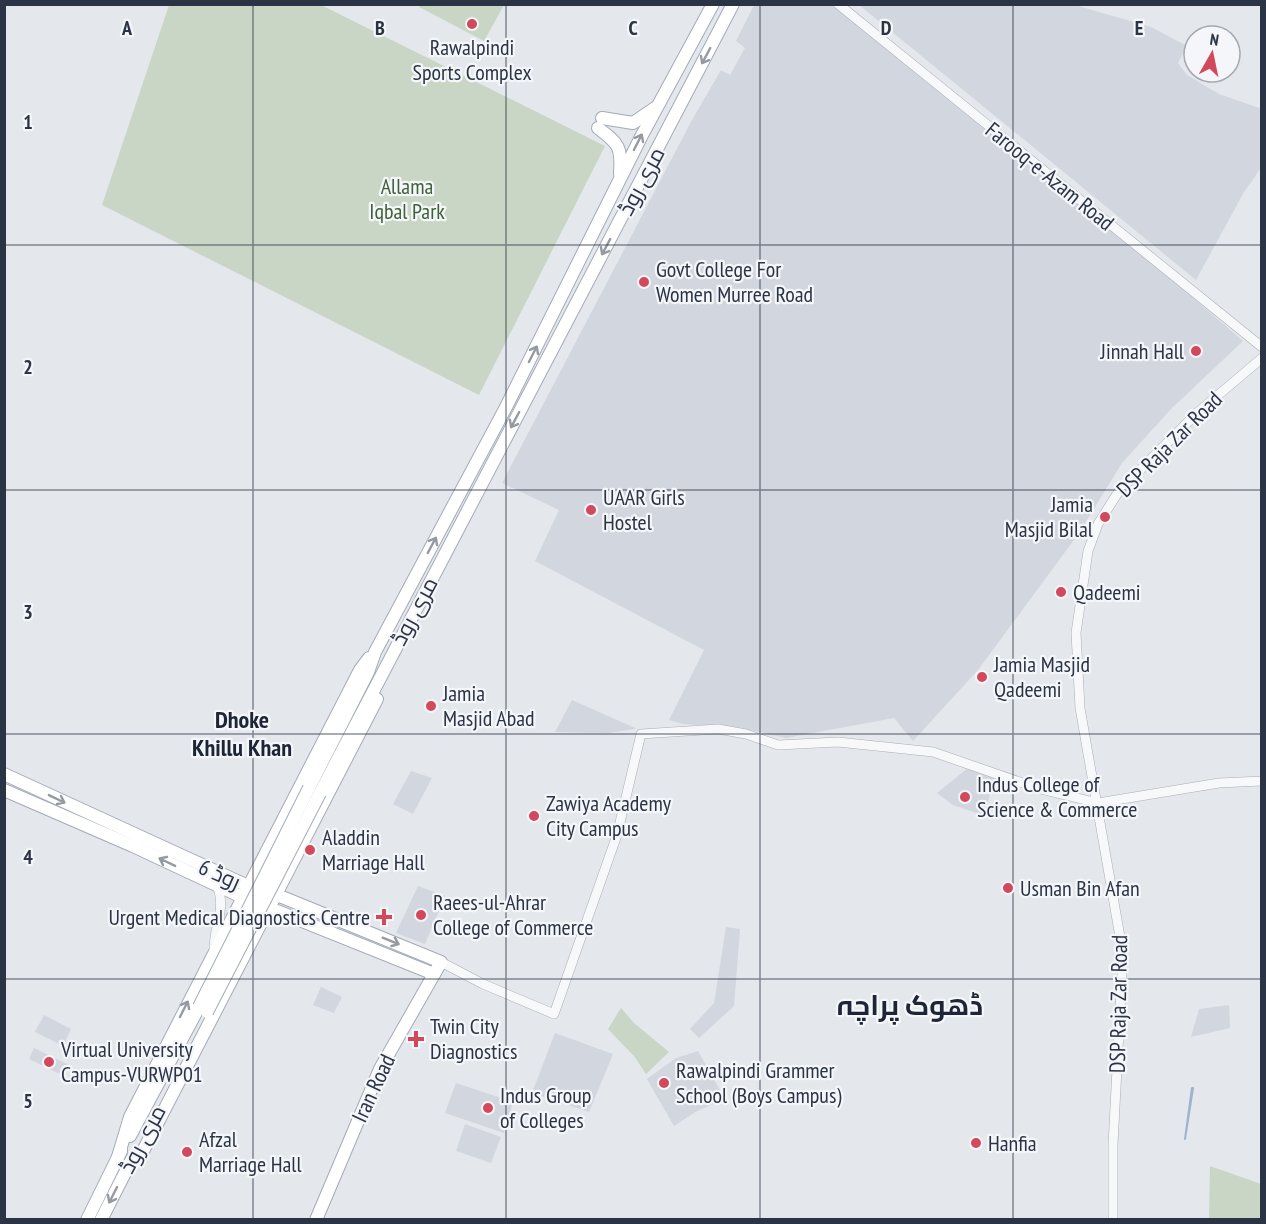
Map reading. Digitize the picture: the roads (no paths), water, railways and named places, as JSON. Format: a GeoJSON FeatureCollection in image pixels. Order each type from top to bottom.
{"type":"FeatureCollection","features":[{"type":"Feature","properties":{"kind":"main road","name":"مری روڈ"},"geometry":{"type":"LineString","coordinates":[[314,791],[375,652],[506,407],[641,137],[663,101],[713,4]]}},
{"type":"Feature","properties":{"kind":"main road","name":"مری روڈ"},"geometry":{"type":"LineString","coordinates":[[101,1220],[203,1009],[314,791],[391,655],[733,4]]}},
{"type":"Feature","properties":{"kind":"main road","name":"مری روڈ"},"geometry":{"type":"LineString","coordinates":[[619,184],[621,154],[616,141],[600,123],[633,123],[663,101]]}},
{"type":"Feature","properties":{"kind":"main road"},"geometry":{"type":"LineString","coordinates":[[118,1157],[130,1117],[216,948],[360,670],[375,652]]}},
{"type":"Feature","properties":{"kind":"main road"},"geometry":{"type":"LineString","coordinates":[[129,1164],[142,1153],[277,896],[368,718],[386,677],[391,655]]}},
{"type":"Feature","properties":{"kind":"main road","name":"روڈ 6"},"geometry":{"type":"LineString","coordinates":[[4,774],[245,892],[270,908],[434,974]]}},
{"type":"Feature","properties":{"kind":"main road","name":"روڈ 6"},"geometry":{"type":"LineString","coordinates":[[4,790],[217,885],[245,892],[277,896],[441,962]]}},
{"type":"Feature","properties":{"kind":"main road"},"geometry":{"type":"LineString","coordinates":[[216,948],[224,940],[234,941],[243,948],[244,958]]}},
{"type":"Feature","properties":{"kind":"main road","name":"Iran Road"},"geometry":{"type":"LineString","coordinates":[[316,1220],[380,1069],[441,962]]}},
{"type":"Feature","properties":{"kind":"main road","name":"مری روڈ"},"geometry":{"type":"LineString","coordinates":[[87,1220],[118,1157],[203,1009]]}},
{"type":"Feature","properties":{"kind":"street","name":"Farooq-e-Azam Road"},"geometry":{"type":"LineString","coordinates":[[838,4],[1262,347]]}},
{"type":"Feature","properties":{"kind":"street","name":"DSP Raja Zar Road"},"geometry":{"type":"LineString","coordinates":[[1113,1220],[1113,1145],[1123,954],[1080,708],[1076,633],[1088,551],[1098,524],[1119,491],[1189,420],[1262,358]]}},
{"type":"Feature","properties":{"kind":"street"},"geometry":{"type":"LineString","coordinates":[[441,962],[483,984],[554,1014],[617,836],[641,734],[718,729],[746,734],[778,745],[838,742],[933,752],[1040,789],[1098,803],[1219,783],[1262,781]]}},
{"type":"Feature","properties":{"kind":"street"},"geometry":{"type":"LineString","coordinates":[[216,948],[215,935],[222,910],[217,885]]}},
{"type":"Feature","properties":{"kind":"waterway"},"geometry":{"type":"LineString","coordinates":[[1192,1088],[1193,1088],[1185,1139],[1192,1088]]}},
{"type":"Feature","properties":{"kind":"place","name":"Rawalpindi Sports Complex"},"geometry":{"type":"Point","coordinates":[472,24]}},
{"type":"Feature","properties":{"kind":"place","name":"Govt College For Women Murree Road"},"geometry":{"type":"Point","coordinates":[644,282]}},
{"type":"Feature","properties":{"kind":"place","name":"Jinnah Hall"},"geometry":{"type":"Point","coordinates":[1196,351]}},
{"type":"Feature","properties":{"kind":"place","name":"UAAR Girls Hostel"},"geometry":{"type":"Point","coordinates":[591,510]}},
{"type":"Feature","properties":{"kind":"place","name":"Jamia Masjid Bilal"},"geometry":{"type":"Point","coordinates":[1105,517]}},
{"type":"Feature","properties":{"kind":"place","name":"Qadeemi"},"geometry":{"type":"Point","coordinates":[1061,592]}},
{"type":"Feature","properties":{"kind":"place","name":"Jamia Masjid Qadeemi"},"geometry":{"type":"Point","coordinates":[982,677]}},
{"type":"Feature","properties":{"kind":"place","name":"Jamia Masjid Abad"},"geometry":{"type":"Point","coordinates":[431,706]}},
{"type":"Feature","properties":{"kind":"place","name":"Indus College of Science & Commerce"},"geometry":{"type":"Point","coordinates":[965,797]}},
{"type":"Feature","properties":{"kind":"place","name":"Zawiya Academy City Campus"},"geometry":{"type":"Point","coordinates":[534,816]}},
{"type":"Feature","properties":{"kind":"place","name":"Aladdin Marriage Hall"},"geometry":{"type":"Point","coordinates":[310,850]}},
{"type":"Feature","properties":{"kind":"place","name":"Usman Bin Afan"},"geometry":{"type":"Point","coordinates":[1008,888]}},
{"type":"Feature","properties":{"kind":"place","name":"Raees-ul-Ahrar College of Commerce"},"geometry":{"type":"Point","coordinates":[421,915]}},
{"type":"Feature","properties":{"kind":"place","name":"Urgent Medical Diagnostics Centre"},"geometry":{"type":"Point","coordinates":[384,917]}},
{"type":"Feature","properties":{"kind":"place","name":"Twin City Diagnostics"},"geometry":{"type":"Point","coordinates":[416,1039]}},
{"type":"Feature","properties":{"kind":"place","name":"Virtual University Campus-VURWP01"},"geometry":{"type":"Point","coordinates":[49,1062]}},
{"type":"Feature","properties":{"kind":"place","name":"Rawalpindi Grammer School (Boys Campus)"},"geometry":{"type":"Point","coordinates":[664,1083]}},
{"type":"Feature","properties":{"kind":"place","name":"Indus Group of Colleges"},"geometry":{"type":"Point","coordinates":[488,1108]}},
{"type":"Feature","properties":{"kind":"place","name":"Hanfia"},"geometry":{"type":"Point","coordinates":[976,1143]}},
{"type":"Feature","properties":{"kind":"place","name":"Afzal Marriage Hall"},"geometry":{"type":"Point","coordinates":[187,1152]}},
{"type":"Feature","properties":{"kind":"district","name":"Dhoke Khillu Khan"},"geometry":{"type":"Point","coordinates":[242,733]}},
{"type":"Feature","properties":{"kind":"district","name":"ڈھوک پراچہ"},"geometry":{"type":"Point","coordinates":[910,1004]}},
{"type":"Feature","properties":{"kind":"park label","name":"Allama Iqbal Park"},"geometry":{"type":"Point","coordinates":[407,198]}}]}
